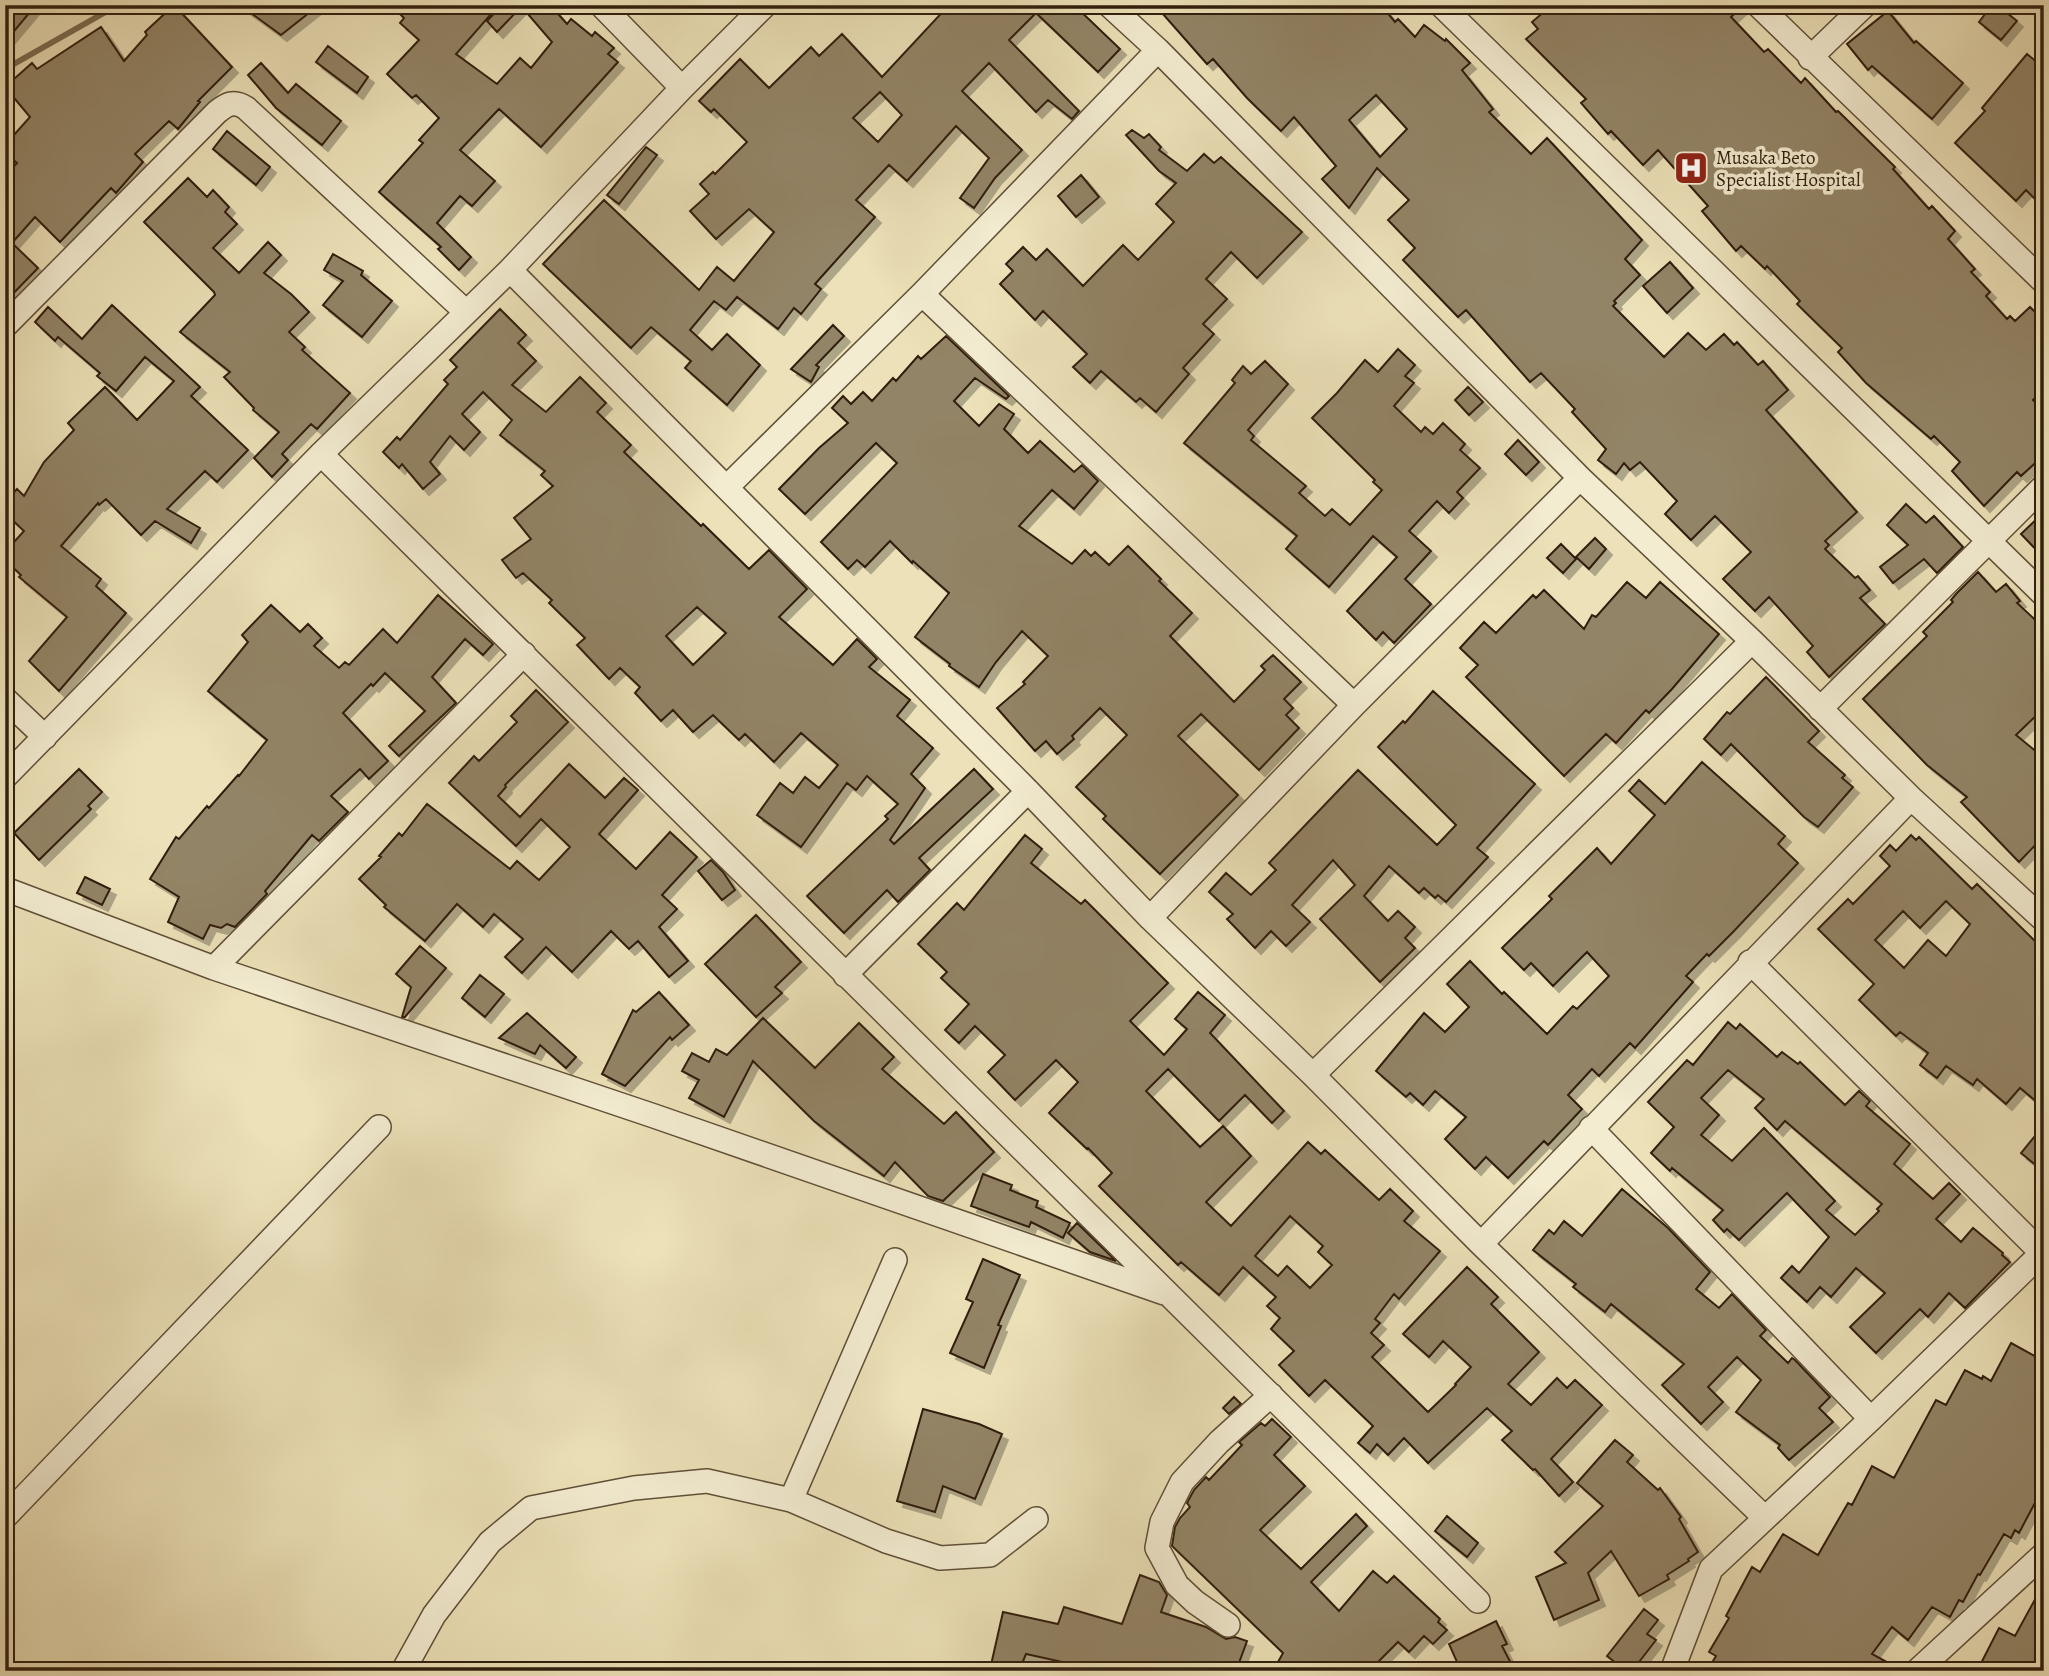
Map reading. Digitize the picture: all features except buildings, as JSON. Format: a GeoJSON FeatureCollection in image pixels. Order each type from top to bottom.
{"type":"FeatureCollection","features":[{"type":"Feature","properties":{"kind":"street"},"geometry":{"type":"LineString","coordinates":[[601,5],[682,88]]}},
{"type":"Feature","properties":{"kind":"street"},"geometry":{"type":"LineString","coordinates":[[5,777],[321,454],[510,270],[682,88],[765,5]]}},
{"type":"Feature","properties":{"kind":"street"},"geometry":{"type":"LineString","coordinates":[[1110,5],[1158,50],[1580,478],[1752,641],[1910,798],[2044,920]]}},
{"type":"Feature","properties":{"kind":"street"},"geometry":{"type":"LineString","coordinates":[[1441,5],[2044,595]]}},
{"type":"Feature","properties":{"kind":"street"},"geometry":{"type":"LineString","coordinates":[[1758,5],[2044,282]]}},
{"type":"Feature","properties":{"kind":"street"},"geometry":{"type":"LineString","coordinates":[[1810,58],[1865,5]]}},
{"type":"Feature","properties":{"kind":"street"},"geometry":{"type":"LineString","coordinates":[[727,487],[922,294],[1158,50]]}},
{"type":"Feature","properties":{"kind":"street"},"geometry":{"type":"LineString","coordinates":[[5,326],[217,112],[233,103],[239,103],[246,108],[466,311]]}},
{"type":"Feature","properties":{"kind":"street"},"geometry":{"type":"LineString","coordinates":[[510,270],[1028,791],[1150,918],[1313,1075],[1481,1244],[1764,1517]]}},
{"type":"Feature","properties":{"kind":"street"},"geometry":{"type":"LineString","coordinates":[[922,294],[1354,705]]}},
{"type":"Feature","properties":{"kind":"street"},"geometry":{"type":"LineString","coordinates":[[321,454],[1478,1601]]}},
{"type":"Feature","properties":{"kind":"street"},"geometry":{"type":"LineString","coordinates":[[1150,918],[1354,705],[1580,478]]}},
{"type":"Feature","properties":{"kind":"street"},"geometry":{"type":"LineString","coordinates":[[1820,709],[2044,486]]}},
{"type":"Feature","properties":{"kind":"street"},"geometry":{"type":"LineString","coordinates":[[1313,1075],[1752,641]]}},
{"type":"Feature","properties":{"kind":"street"},"geometry":{"type":"LineString","coordinates":[[214,968],[524,654]]}},
{"type":"Feature","properties":{"kind":"street"},"geometry":{"type":"LineString","coordinates":[[5,699],[46,737]]}},
{"type":"Feature","properties":{"kind":"street"},"geometry":{"type":"LineString","coordinates":[[845,975],[1028,791]]}},
{"type":"Feature","properties":{"kind":"street"},"geometry":{"type":"LineString","coordinates":[[1481,1244],[1910,798]]}},
{"type":"Feature","properties":{"kind":"street"},"geometry":{"type":"LineString","coordinates":[[5,890],[214,968],[654,1116],[1170,1295]]}},
{"type":"Feature","properties":{"kind":"street"},"geometry":{"type":"LineString","coordinates":[[1672,1671],[1711,1569],[2043,1252],[1750,962]]}},
{"type":"Feature","properties":{"kind":"street"},"geometry":{"type":"LineString","coordinates":[[5,1517],[379,1128]]}},
{"type":"Feature","properties":{"kind":"street"},"geometry":{"type":"LineString","coordinates":[[1591,1128],[1871,1419]]}},
{"type":"Feature","properties":{"kind":"street"},"geometry":{"type":"LineString","coordinates":[[791,1500],[895,1260]]}},
{"type":"Feature","properties":{"kind":"street"},"geometry":{"type":"LineString","coordinates":[[1228,1625],[1195,1602],[1177,1585],[1157,1548],[1162,1522],[1182,1482],[1219,1442],[1271,1395]]}},
{"type":"Feature","properties":{"kind":"street"},"geometry":{"type":"LineString","coordinates":[[403,1671],[434,1615],[490,1542],[531,1508],[634,1488],[707,1481],[791,1500],[886,1541],[940,1558],[990,1555],[1036,1519]]}},
{"type":"Feature","properties":{"kind":"street"},"geometry":{"type":"LineString","coordinates":[[1917,1671],[2044,1554]]}},
{"type":"Feature","properties":{"kind":"waterway"},"geometry":{"type":"LineString","coordinates":[[5,69],[118,5]]}},
{"type":"Feature","properties":{"kind":"place","name":"Musaka Beto Specialist Hospital"},"geometry":{"type":"Point","coordinates":[1691,168]}}]}
